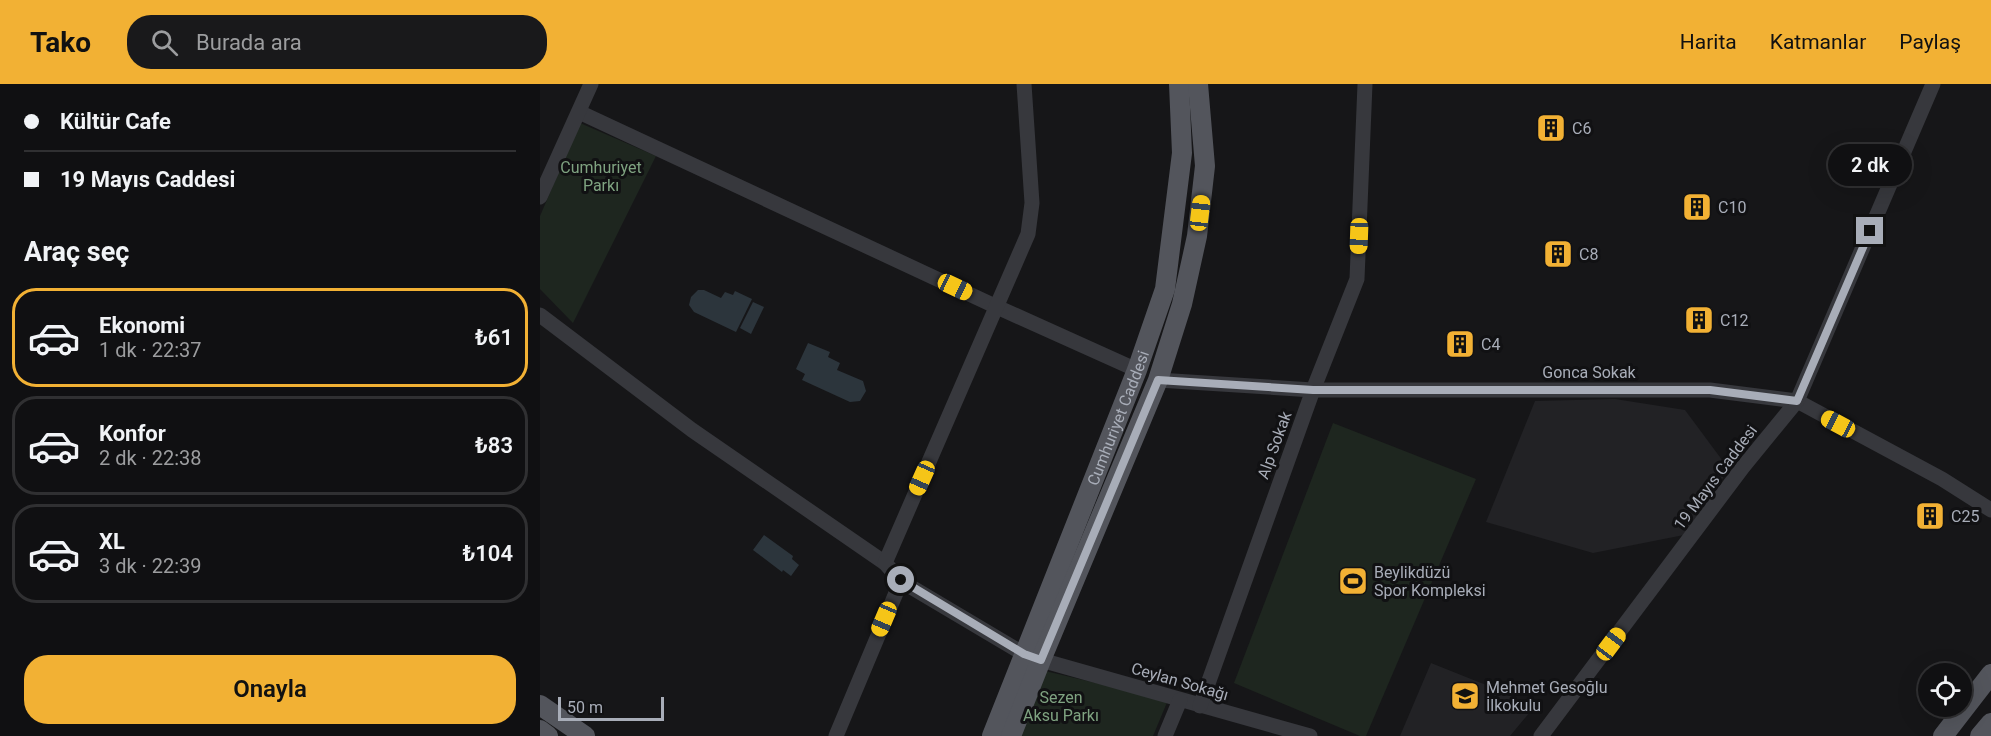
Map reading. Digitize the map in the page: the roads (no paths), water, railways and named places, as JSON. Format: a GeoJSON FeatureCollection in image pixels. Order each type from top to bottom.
{"type":"FeatureCollection","features":[{"type":"Feature","properties":{"kind":"main road","name":"Cumhuriyet Caddesi"},"geometry":{"type":"LineString","coordinates":[[1011,736],[1033,657],[1165,289],[1182,153],[1179,84]]}},
{"type":"Feature","properties":{"kind":"main road","name":"Cumhuriyet Caddesi"},"geometry":{"type":"LineString","coordinates":[[992,736],[1033,657],[1158,380],[1182,304],[1197,236],[1205,166],[1198,84]]}},
{"type":"Feature","properties":{"kind":"main road"},"geometry":{"type":"LineString","coordinates":[[1137,370],[1158,380]]}},
{"type":"Feature","properties":{"kind":"main road"},"geometry":{"type":"LineString","coordinates":[[1943,736],[1991,674]]}},
{"type":"Feature","properties":{"kind":"main road"},"geometry":{"type":"LineString","coordinates":[[540,705],[585,736]]}},
{"type":"Feature","properties":{"kind":"main road"},"geometry":{"type":"LineString","coordinates":[[1980,736],[1991,723]]}},
{"type":"Feature","properties":{"kind":"main road"},"geometry":{"type":"LineString","coordinates":[[540,730],[548,736]]}},
{"type":"Feature","properties":{"kind":"street"},"geometry":{"type":"LineString","coordinates":[[540,197],[591,84]]}},
{"type":"Feature","properties":{"kind":"street"},"geometry":{"type":"LineString","coordinates":[[885,563],[1029,234],[1032,203],[1024,84]]}},
{"type":"Feature","properties":{"kind":"street","name":"Alp Sokak"},"geometry":{"type":"LineString","coordinates":[[1200,706],[1313,390],[1357,279],[1365,84]]}},
{"type":"Feature","properties":{"kind":"street","name":"19 Mayıs Caddesi"},"geometry":{"type":"LineString","coordinates":[[1541,736],[1743,467],[1797,401],[1933,84]]}},
{"type":"Feature","properties":{"kind":"street"},"geometry":{"type":"LineString","coordinates":[[579,112],[1137,370]]}},
{"type":"Feature","properties":{"kind":"street","name":"Ceylan Sokağı"},"geometry":{"type":"LineString","coordinates":[[540,315],[692,430],[885,563],[901,580],[1033,657],[1310,736]]}},
{"type":"Feature","properties":{"kind":"street","name":"Gonca Sokak"},"geometry":{"type":"LineString","coordinates":[[1158,380],[1313,390],[1710,390],[1797,401],[1942,479],[1991,510]]}},
{"type":"Feature","properties":{"kind":"street"},"geometry":{"type":"LineString","coordinates":[[836,736],[901,580]]}},
{"type":"Feature","properties":{"kind":"street"},"geometry":{"type":"LineString","coordinates":[[1165,736],[1180,700]]}},
{"type":"Feature","properties":{"kind":"place","name":"C6"},"geometry":{"type":"Point","coordinates":[1551,128]}},
{"type":"Feature","properties":{"kind":"place","name":"C10"},"geometry":{"type":"Point","coordinates":[1697,207]}},
{"type":"Feature","properties":{"kind":"place","name":"C8"},"geometry":{"type":"Point","coordinates":[1558,254]}},
{"type":"Feature","properties":{"kind":"place","name":"C12"},"geometry":{"type":"Point","coordinates":[1699,320]}},
{"type":"Feature","properties":{"kind":"place","name":"C4"},"geometry":{"type":"Point","coordinates":[1460,344]}},
{"type":"Feature","properties":{"kind":"place","name":"C25"},"geometry":{"type":"Point","coordinates":[1930,516]}},
{"type":"Feature","properties":{"kind":"place","name":"Beylikdüzü Spor Kompleksi"},"geometry":{"type":"Point","coordinates":[1353,581]}},
{"type":"Feature","properties":{"kind":"place","name":"Mehmet Gesoğlu İlkokulu"},"geometry":{"type":"Point","coordinates":[1465,696]}},
{"type":"Feature","properties":{"kind":"park label","name":"Cumhuriyet Parkı"},"geometry":{"type":"Point","coordinates":[601,176]}},
{"type":"Feature","properties":{"kind":"park label","name":"Sezen Aksu Parkı"},"geometry":{"type":"Point","coordinates":[1061,706]}}]}
